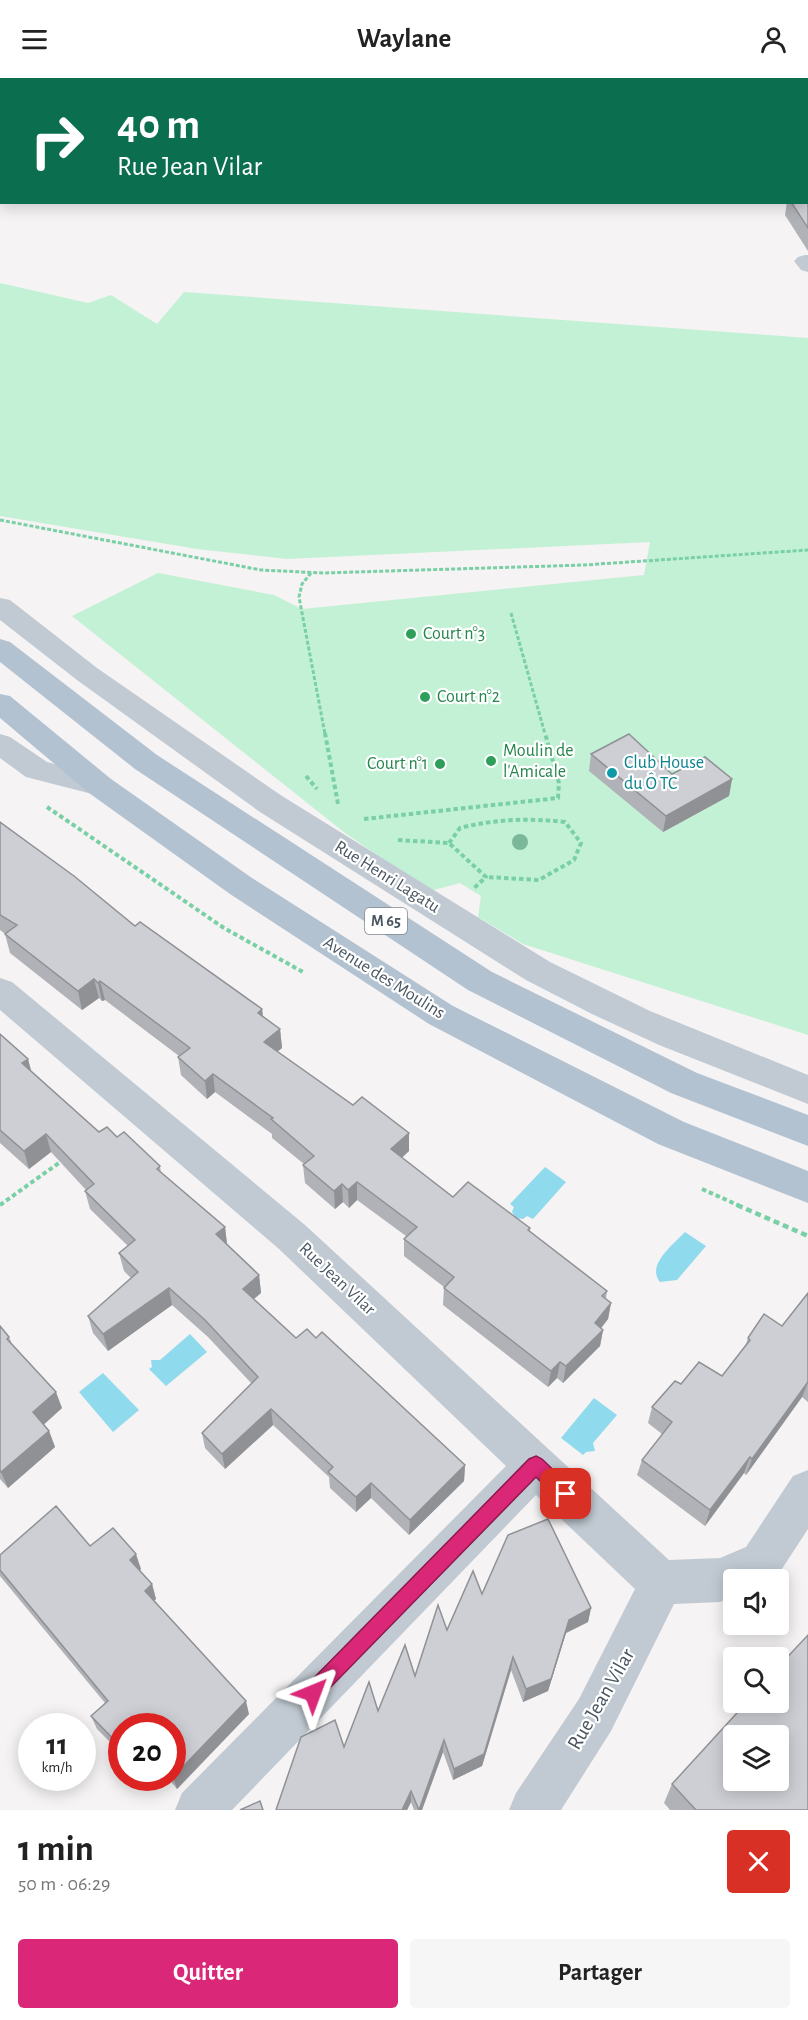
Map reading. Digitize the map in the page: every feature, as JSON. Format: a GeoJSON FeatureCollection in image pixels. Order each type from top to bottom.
{"type":"FeatureCollection","features":[{"type":"Feature","properties":{"kind":"main road","name":"M 65"},"geometry":{"type":"LineString","coordinates":[[0,648],[146,762],[321,879],[480,981],[684,1083],[808,1131]]}},
{"type":"Feature","properties":{"kind":"main road","name":"Avenue des Moulins"},"geometry":{"type":"LineString","coordinates":[[0,703],[100,786],[241,886],[441,1015],[671,1133],[808,1187]]}},
{"type":"Feature","properties":{"kind":"street","name":"Rue Henri Lagatu"},"geometry":{"type":"LineString","coordinates":[[0,606],[87,674],[272,804],[538,971],[645,1025],[808,1090]]}},
{"type":"Feature","properties":{"kind":"street"},"geometry":{"type":"LineString","coordinates":[[0,744],[37,770],[100,786]]}},
{"type":"Feature","properties":{"kind":"street","name":"Rue Jean Vilar"},"geometry":{"type":"LineString","coordinates":[[0,991],[292,1237],[661,1583],[627,1655],[595,1714],[533,1810]]}},
{"type":"Feature","properties":{"kind":"street"},"geometry":{"type":"LineString","coordinates":[[199,1810],[536,1464]]}},
{"type":"Feature","properties":{"kind":"street"},"geometry":{"type":"LineString","coordinates":[[661,1583],[720,1580],[761,1563],[808,1491]]}},
{"type":"Feature","properties":{"kind":"path"},"geometry":{"type":"LineString","coordinates":[[0,520],[261,570],[312,573],[584,565],[808,550]]}},
{"type":"Feature","properties":{"kind":"path"},"geometry":{"type":"LineString","coordinates":[[312,573],[302,584],[299,597],[316,697],[341,812]]}},
{"type":"Feature","properties":{"kind":"path"},"geometry":{"type":"LineString","coordinates":[[356,819],[558,798],[559,783],[511,613]]}},
{"type":"Feature","properties":{"kind":"path"},"geometry":{"type":"LineString","coordinates":[[449,843],[460,828],[488,819],[525,817],[565,822],[581,843],[574,860],[539,880],[486,877]]}},
{"type":"Feature","properties":{"kind":"path"},"geometry":{"type":"LineString","coordinates":[[0,1205],[64,1159]]}},
{"type":"Feature","properties":{"kind":"green space"},"geometry":{"type":"Polygon","coordinates":[[[0,283],[88,303],[111,295],[157,324],[184,292],[808,338],[808,1035],[523,944],[478,917],[481,896],[460,883],[430,891],[345,833],[72,616],[158,573],[274,595],[302,609],[644,575],[650,542],[287,559],[197,549],[0,516],[0,283]]]}},
{"type":"Feature","properties":{"kind":"water"},"geometry":{"type":"Polygon","coordinates":[[[545,1167],[566,1182],[533,1219],[527,1216],[523,1219],[516,1218],[512,1212],[514,1207],[510,1204],[545,1167]]]}},
{"type":"Feature","properties":{"kind":"water"},"geometry":{"type":"Polygon","coordinates":[[[685,1232],[706,1246],[677,1280],[660,1282],[656,1269],[659,1262],[685,1232]]]}},
{"type":"Feature","properties":{"kind":"water"},"geometry":{"type":"Polygon","coordinates":[[[190,1334],[207,1352],[166,1386],[149,1369],[152,1367],[151,1360],[160,1360],[190,1334]]]}},
{"type":"Feature","properties":{"kind":"water"},"geometry":{"type":"Polygon","coordinates":[[[103,1373],[139,1410],[113,1432],[79,1392],[103,1373]]]}},
{"type":"Feature","properties":{"kind":"water"},"geometry":{"type":"Polygon","coordinates":[[[594,1398],[617,1415],[593,1443],[595,1451],[586,1452],[583,1455],[561,1438],[594,1398]]]}},
{"type":"Feature","properties":{"kind":"building"},"geometry":{"type":"Polygon","coordinates":[[[792,204],[808,204],[808,228],[792,204]]]}},
{"type":"Feature","properties":{"kind":"building"},"geometry":{"type":"Polygon","coordinates":[[[629,734],[672,774],[705,757],[732,779],[666,816],[591,754],[629,734]]]}},
{"type":"Feature","properties":{"kind":"building"},"geometry":{"type":"Polygon","coordinates":[[[0,822],[74,876],[135,926],[140,922],[262,1009],[258,1013],[280,1029],[264,1042],[353,1105],[362,1097],[409,1133],[391,1149],[453,1197],[468,1182],[530,1228],[528,1230],[607,1291],[602,1296],[611,1303],[595,1323],[603,1330],[566,1366],[560,1362],[551,1371],[444,1288],[454,1277],[404,1239],[417,1227],[357,1182],[348,1190],[342,1184],[334,1191],[303,1165],[314,1156],[271,1119],[273,1118],[213,1074],[205,1081],[178,1057],[190,1048],[100,981],[98,983],[94,979],[78,991],[5,934],[17,925],[0,915],[0,822]]]}},
{"type":"Feature","properties":{"kind":"building"},"geometry":{"type":"Polygon","coordinates":[[[0,1034],[28,1059],[22,1063],[99,1132],[107,1127],[117,1137],[124,1132],[160,1166],[157,1169],[225,1227],[216,1234],[259,1275],[243,1289],[296,1338],[307,1329],[316,1338],[322,1332],[465,1465],[410,1520],[371,1483],[356,1497],[328,1472],[333,1467],[271,1409],[222,1454],[202,1433],[258,1377],[205,1320],[169,1288],[103,1334],[88,1316],[138,1272],[119,1253],[135,1240],[85,1191],[94,1184],[46,1134],[24,1151],[0,1130],[0,1034]]]}},
{"type":"Feature","properties":{"kind":"building"},"geometry":{"type":"Polygon","coordinates":[[[808,1293],[808,1382],[752,1459],[750,1457],[710,1510],[642,1460],[672,1422],[652,1407],[675,1381],[681,1384],[699,1362],[722,1376],[750,1340],[748,1338],[764,1314],[782,1326],[808,1293]]]}},
{"type":"Feature","properties":{"kind":"building"},"geometry":{"type":"Polygon","coordinates":[[[0,1326],[9,1337],[7,1339],[56,1392],[33,1412],[49,1431],[1,1472],[0,1471],[0,1326]]]}},
{"type":"Feature","properties":{"kind":"building"},"geometry":{"type":"Polygon","coordinates":[[[56,1506],[90,1546],[113,1528],[136,1554],[130,1560],[152,1584],[145,1591],[246,1701],[186,1763],[186,1713],[108,1713],[108,1734],[96,1721],[94,1713],[108,1701],[0,1570],[0,1555],[56,1506]]]}},
{"type":"Feature","properties":{"kind":"building"},"geometry":{"type":"Polygon","coordinates":[[[548,1519],[591,1608],[569,1620],[551,1679],[526,1689],[513,1657],[484,1754],[454,1769],[444,1740],[419,1810],[411,1791],[402,1810],[276,1810],[301,1737],[335,1720],[344,1747],[369,1682],[378,1711],[405,1645],[415,1676],[438,1605],[447,1630],[473,1571],[482,1594],[508,1535],[548,1519]]]}},
{"type":"Feature","properties":{"kind":"building"},"geometry":{"type":"Polygon","coordinates":[[[808,1635],[808,1810],[696,1810],[672,1784],[723,1728],[723,1791],[789,1791],[789,1725],[726,1725],[737,1713],[789,1713],[789,1655],[808,1635]]]}},
{"type":"Feature","properties":{"kind":"building"},"geometry":{"type":"Polygon","coordinates":[[[260,1801],[263,1810],[240,1810],[260,1801]]]}},
{"type":"Feature","properties":{"kind":"place","name":"Court n°3"},"geometry":{"type":"Point","coordinates":[411,634]}},
{"type":"Feature","properties":{"kind":"place","name":"Court n°2"},"geometry":{"type":"Point","coordinates":[425,697]}},
{"type":"Feature","properties":{"kind":"place","name":"Moulin de l'Amicale"},"geometry":{"type":"Point","coordinates":[491,761]}},
{"type":"Feature","properties":{"kind":"place","name":"Court n°1"},"geometry":{"type":"Point","coordinates":[440,764]}},
{"type":"Feature","properties":{"kind":"place","name":"Club House du Ô TC"},"geometry":{"type":"Point","coordinates":[612,773]}},
{"type":"Feature","properties":{"kind":"route"},"geometry":{"type":"LineString","coordinates":[[313,1693],[536,1464],[566,1494]]}}]}
